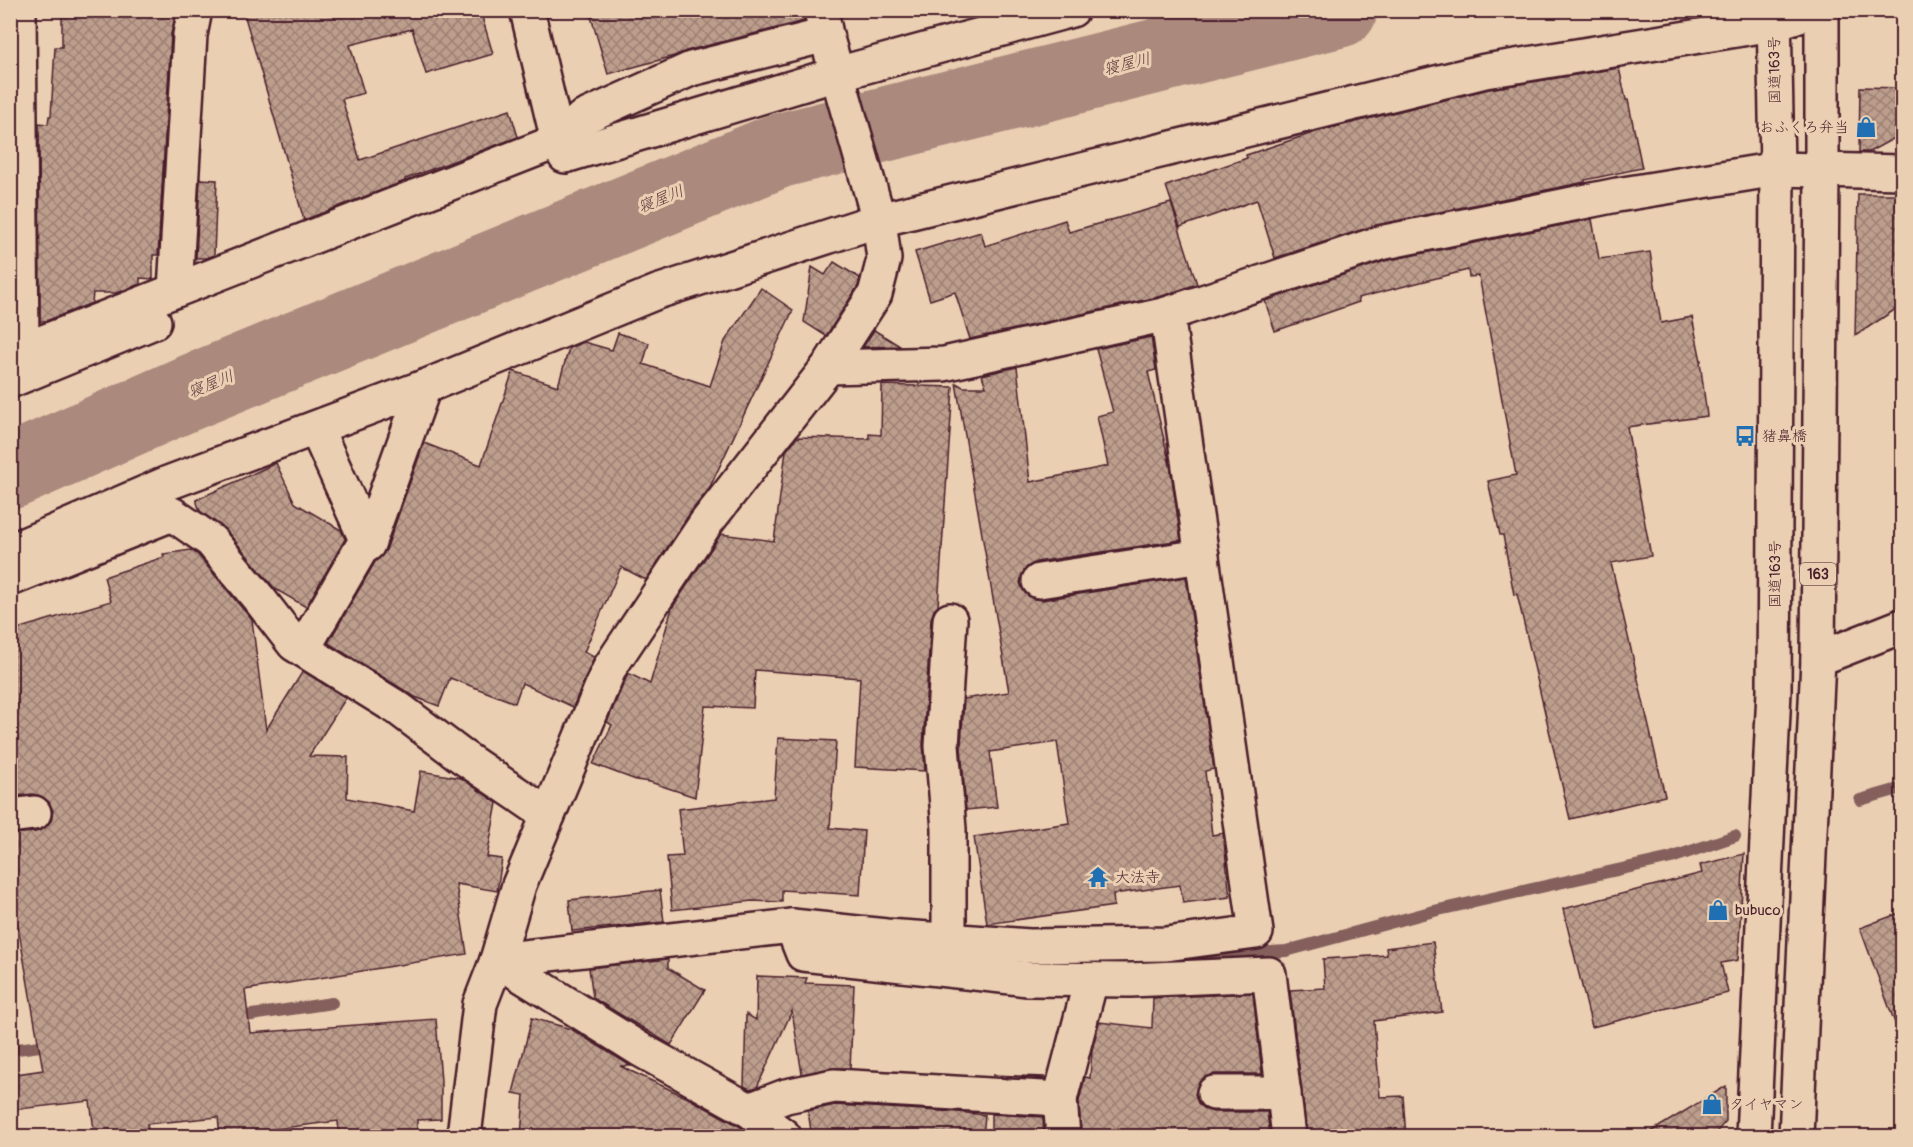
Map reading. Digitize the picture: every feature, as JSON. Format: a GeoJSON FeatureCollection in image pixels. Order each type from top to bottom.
{"type":"FeatureCollection","features":[{"type":"Feature","properties":{"kind":"main road"},"geometry":{"type":"LineString","coordinates":[[19,10],[16,352],[175,290],[561,148],[1055,13]]}},
{"type":"Feature","properties":{"kind":"main road"},"geometry":{"type":"LineString","coordinates":[[175,290],[190,35],[195,10]]}},
{"type":"Feature","properties":{"kind":"main road"},"geometry":{"type":"LineString","coordinates":[[526,10],[561,148]]}},
{"type":"Feature","properties":{"kind":"main road"},"geometry":{"type":"LineString","coordinates":[[10,551],[168,483],[424,387],[657,292],[879,220],[1485,71],[1814,10]]}},
{"type":"Feature","properties":{"kind":"main road","name":"163"},"geometry":{"type":"LineString","coordinates":[[1796,1137],[1818,659],[1822,10]]}},
{"type":"Feature","properties":{"kind":"main road","name":"国道163号"},"geometry":{"type":"LineString","coordinates":[[1753,1137],[1774,691],[1777,169],[1774,17]]}},
{"type":"Feature","properties":{"kind":"main road"},"geometry":{"type":"LineString","coordinates":[[10,381],[561,148],[582,118],[691,69],[824,22],[879,220],[884,259],[874,294],[828,367],[706,523],[610,667],[519,885],[497,960],[480,1004],[464,1137]]}},
{"type":"Feature","properties":{"kind":"main road"},"geometry":{"type":"LineString","coordinates":[[828,367],[944,364],[1167,314],[1380,243],[1617,195],[1777,169],[1902,172]]}},
{"type":"Feature","properties":{"kind":"main road"},"geometry":{"type":"LineString","coordinates":[[497,960],[792,926],[886,936],[1030,946],[1166,944],[1256,932],[1167,314]]}},
{"type":"Feature","properties":{"kind":"main road"},"geometry":{"type":"LineString","coordinates":[[303,650],[361,549],[368,544],[424,387]]}},
{"type":"Feature","properties":{"kind":"main road"},"geometry":{"type":"LineString","coordinates":[[316,428],[368,544]]}},
{"type":"Feature","properties":{"kind":"main road"},"geometry":{"type":"LineString","coordinates":[[10,579],[172,514],[211,541],[294,644],[399,709],[460,755],[548,815]]}},
{"type":"Feature","properties":{"kind":"main road"},"geometry":{"type":"LineString","coordinates":[[1039,581],[1202,556]]}},
{"type":"Feature","properties":{"kind":"main road"},"geometry":{"type":"LineString","coordinates":[[949,941],[949,829],[942,746],[950,620]]}},
{"type":"Feature","properties":{"kind":"main road"},"geometry":{"type":"LineString","coordinates":[[1818,659],[1902,626]]}},
{"type":"Feature","properties":{"kind":"main road"},"geometry":{"type":"LineString","coordinates":[[792,926],[803,954],[1028,979],[1091,980],[1269,974],[1289,1137]]}},
{"type":"Feature","properties":{"kind":"main road"},"geometry":{"type":"LineString","coordinates":[[497,960],[641,1050],[749,1110],[784,1137]]}},
{"type":"Feature","properties":{"kind":"main road"},"geometry":{"type":"LineString","coordinates":[[1063,1137],[1060,1099],[1091,980]]}},
{"type":"Feature","properties":{"kind":"main road"},"geometry":{"type":"LineString","coordinates":[[749,1110],[786,1096],[834,1086],[1060,1099]]}},
{"type":"Feature","properties":{"kind":"main road"},"geometry":{"type":"LineString","coordinates":[[1214,1093],[1284,1093]]}},
{"type":"Feature","properties":{"kind":"building"},"geometry":{"type":"Polygon","coordinates":[[[62,10],[176,12],[171,34],[158,255],[153,255],[153,279],[140,278],[140,284],[116,293],[93,293],[92,303],[46,321],[40,321],[39,123],[48,124],[49,116],[51,116],[55,47],[62,47],[62,10]]]}},
{"type":"Feature","properties":{"kind":"building"},"geometry":{"type":"Polygon","coordinates":[[[243,10],[480,10],[493,54],[426,74],[412,29],[350,45],[364,93],[342,99],[360,160],[510,110],[518,137],[304,220],[243,10]]]}},
{"type":"Feature","properties":{"kind":"building"},"geometry":{"type":"Polygon","coordinates":[[[589,10],[803,10],[804,21],[686,51],[608,74],[589,10]]]}},
{"type":"Feature","properties":{"kind":"building"},"geometry":{"type":"Polygon","coordinates":[[[1619,68],[1642,168],[1376,225],[1275,258],[1257,200],[1180,227],[1166,186],[1247,158],[1246,155],[1319,131],[1489,89],[1619,68]]]}},
{"type":"Feature","properties":{"kind":"building"},"geometry":{"type":"Polygon","coordinates":[[[1860,87],[1902,88],[1902,134],[1869,152],[1859,152],[1860,87]]]}},
{"type":"Feature","properties":{"kind":"building"},"geometry":{"type":"Polygon","coordinates":[[[200,179],[217,180],[214,255],[206,258],[196,258],[200,179]]]}},
{"type":"Feature","properties":{"kind":"building"},"geometry":{"type":"Polygon","coordinates":[[[1858,194],[1902,194],[1902,305],[1855,336],[1858,194]]]}},
{"type":"Feature","properties":{"kind":"building"},"geometry":{"type":"Polygon","coordinates":[[[1171,203],[1197,284],[1162,296],[970,339],[955,292],[930,300],[915,252],[981,232],[985,246],[1065,220],[1069,232],[1171,203]]]}},
{"type":"Feature","properties":{"kind":"building"},"geometry":{"type":"Polygon","coordinates":[[[1592,219],[1599,259],[1650,252],[1661,323],[1692,317],[1701,361],[1707,416],[1627,427],[1651,556],[1611,563],[1665,796],[1570,819],[1517,594],[1514,595],[1503,535],[1500,535],[1488,481],[1516,475],[1479,276],[1469,277],[1468,270],[1358,298],[1359,302],[1275,331],[1265,301],[1385,261],[1592,219]]]}},
{"type":"Feature","properties":{"kind":"building"},"geometry":{"type":"Polygon","coordinates":[[[834,262],[860,278],[858,286],[826,336],[804,322],[812,267],[825,275],[834,262]]]}},
{"type":"Feature","properties":{"kind":"building"},"geometry":{"type":"Polygon","coordinates":[[[761,288],[793,310],[709,489],[690,513],[646,580],[621,567],[584,652],[594,657],[573,707],[522,683],[515,703],[450,678],[439,706],[415,697],[328,643],[375,562],[386,550],[424,443],[481,465],[513,371],[558,386],[569,348],[584,342],[612,350],[618,333],[649,343],[643,364],[710,386],[725,341],[761,288]]]}},
{"type":"Feature","properties":{"kind":"building"},"geometry":{"type":"Polygon","coordinates":[[[874,330],[900,346],[863,347],[874,330]]]}},
{"type":"Feature","properties":{"kind":"building"},"geometry":{"type":"Polygon","coordinates":[[[1151,337],[1156,370],[1148,372],[1170,465],[1181,540],[1036,562],[1027,567],[1020,583],[1025,593],[1033,599],[1042,600],[1186,577],[1214,769],[1205,771],[1212,835],[1223,833],[1230,897],[1183,903],[1180,885],[1113,894],[1114,906],[987,924],[974,837],[1069,823],[1057,742],[990,752],[997,807],[966,810],[961,746],[964,699],[1009,692],[956,383],[963,387],[986,387],[982,375],[1017,367],[1030,482],[1108,466],[1097,416],[1113,412],[1096,349],[1151,337]]]}},
{"type":"Feature","properties":{"kind":"building"},"geometry":{"type":"Polygon","coordinates":[[[882,385],[953,387],[938,606],[931,619],[923,745],[925,771],[855,767],[860,678],[755,670],[753,708],[705,706],[695,797],[650,782],[636,780],[593,764],[612,725],[607,722],[628,673],[650,684],[672,608],[721,534],[774,541],[786,451],[797,437],[869,439],[869,434],[881,435],[882,385]]]}},
{"type":"Feature","properties":{"kind":"building"},"geometry":{"type":"Polygon","coordinates":[[[276,463],[295,503],[341,530],[345,539],[306,607],[275,589],[225,529],[200,511],[196,500],[276,463]]]}},
{"type":"Feature","properties":{"kind":"building"},"geometry":{"type":"Polygon","coordinates":[[[191,550],[198,555],[252,620],[266,730],[303,671],[346,698],[309,756],[348,757],[347,798],[414,811],[421,771],[461,778],[497,803],[487,857],[502,859],[497,891],[456,884],[467,954],[245,990],[250,1033],[436,1019],[441,1081],[441,1119],[417,1120],[417,1137],[339,1137],[338,1121],[220,1136],[218,1117],[147,1124],[148,1129],[95,1137],[90,1101],[10,1110],[10,1075],[43,1070],[10,880],[10,834],[36,832],[45,828],[51,821],[53,811],[49,802],[41,796],[32,794],[10,797],[10,631],[111,601],[104,577],[164,557],[163,554],[191,550]]]}},
{"type":"Feature","properties":{"kind":"building"},"geometry":{"type":"Polygon","coordinates":[[[778,738],[836,741],[830,828],[864,831],[860,895],[782,890],[782,902],[752,901],[672,910],[667,857],[683,856],[678,809],[774,798],[778,738]]]}},
{"type":"Feature","properties":{"kind":"building"},"geometry":{"type":"Polygon","coordinates":[[[1744,854],[1738,960],[1721,963],[1728,993],[1592,1027],[1563,909],[1702,873],[1700,865],[1744,854]]]}},
{"type":"Feature","properties":{"kind":"building"},"geometry":{"type":"Polygon","coordinates":[[[660,890],[664,922],[572,931],[569,900],[660,890]]]}},
{"type":"Feature","properties":{"kind":"building"},"geometry":{"type":"Polygon","coordinates":[[[1902,912],[1902,1033],[1899,1034],[1860,928],[1902,912]]]}},
{"type":"Feature","properties":{"kind":"building"},"geometry":{"type":"Polygon","coordinates":[[[1433,942],[1442,1012],[1374,1021],[1380,1097],[1403,1096],[1406,1137],[1307,1137],[1290,990],[1325,988],[1323,959],[1387,955],[1386,948],[1433,942]]]}},
{"type":"Feature","properties":{"kind":"building"},"geometry":{"type":"Polygon","coordinates":[[[668,959],[668,968],[705,990],[671,1045],[593,998],[589,968],[668,959]]]}},
{"type":"Feature","properties":{"kind":"building"},"geometry":{"type":"Polygon","coordinates":[[[757,976],[807,978],[805,983],[854,985],[850,1068],[830,1068],[802,1074],[792,1011],[757,1087],[750,1089],[744,1086],[746,1014],[756,1020],[757,976]]]}},
{"type":"Feature","properties":{"kind":"building"},"geometry":{"type":"Polygon","coordinates":[[[1253,993],[1262,1074],[1214,1074],[1205,1077],[1198,1084],[1195,1094],[1198,1103],[1204,1109],[1213,1112],[1267,1112],[1270,1137],[1081,1137],[1079,1101],[1085,1077],[1090,1078],[1092,1050],[1099,1022],[1152,1028],[1153,998],[1253,993]]]}},
{"type":"Feature","properties":{"kind":"building"},"geometry":{"type":"Polygon","coordinates":[[[532,1018],[571,1029],[631,1066],[620,1066],[688,1098],[739,1126],[753,1137],[521,1137],[524,1095],[513,1093],[532,1018]]]}},
{"type":"Feature","properties":{"kind":"building"},"geometry":{"type":"Polygon","coordinates":[[[992,1075],[1046,1077],[1046,1079],[992,1075]]]}},
{"type":"Feature","properties":{"kind":"building","name":"タイヤマン"},"geometry":{"type":"Polygon","coordinates":[[[1726,1086],[1726,1121],[1712,1137],[1642,1137],[1726,1086]]]}},
{"type":"Feature","properties":{"kind":"building"},"geometry":{"type":"Polygon","coordinates":[[[835,1105],[985,1115],[983,1137],[812,1137],[808,1111],[835,1105]]]}},
{"type":"Feature","properties":{"kind":"building"},"geometry":{"type":"Polygon","coordinates":[[[991,1114],[1043,1117],[1044,1137],[991,1137],[991,1114]]]}},
{"type":"Feature","properties":{"kind":"waterway","name":"寝屋川"},"geometry":{"type":"LineString","coordinates":[[10,472],[184,395],[778,151],[1340,10]]}},
{"type":"Feature","properties":{"kind":"waterway"},"geometry":{"type":"LineString","coordinates":[[1860,800],[1902,788]]}},
{"type":"Feature","properties":{"kind":"waterway"},"geometry":{"type":"LineString","coordinates":[[1047,961],[1092,964],[1286,951],[1434,911],[1671,858],[1735,836]]}},
{"type":"Feature","properties":{"kind":"waterway"},"geometry":{"type":"LineString","coordinates":[[232,1018],[332,1003]]}},
{"type":"Feature","properties":{"kind":"waterway"},"geometry":{"type":"LineString","coordinates":[[10,1050],[55,1044]]}},
{"type":"Feature","properties":{"kind":"place","name":"おふくろ弁当"},"geometry":{"type":"Point","coordinates":[1866,127]}},
{"type":"Feature","properties":{"kind":"place","name":"猪鼻橋"},"geometry":{"type":"Point","coordinates":[1745,436]}},
{"type":"Feature","properties":{"kind":"place","name":"大法寺"},"geometry":{"type":"Point","coordinates":[1098,877]}},
{"type":"Feature","properties":{"kind":"place","name":"bubuco"},"geometry":{"type":"Point","coordinates":[1718,910]}},
{"type":"Feature","properties":{"kind":"place","name":"タイヤマン"},"geometry":{"type":"Point","coordinates":[1712,1104]}}]}
